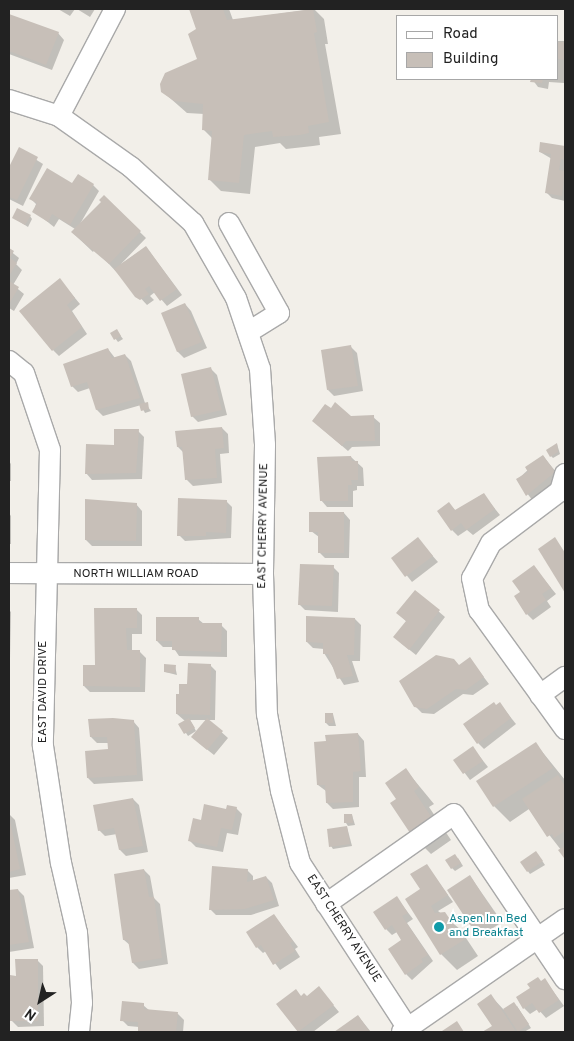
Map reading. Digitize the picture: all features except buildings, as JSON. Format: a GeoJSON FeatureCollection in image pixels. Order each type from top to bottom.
{"type":"FeatureCollection","features":[{"type":"Feature","properties":{"kind":"street"},"geometry":{"type":"LineString","coordinates":[[59,116],[115,9]]}},
{"type":"Feature","properties":{"kind":"street","name":"EAST CHERRY AVENUE"},"geometry":{"type":"LineString","coordinates":[[9,100],[59,116],[131,167],[193,223],[236,298],[261,379],[265,445],[263,574],[267,714],[280,791],[300,862],[407,1031]]}},
{"type":"Feature","properties":{"kind":"street"},"geometry":{"type":"LineString","coordinates":[[228,223],[279,313],[248,332]]}},
{"type":"Feature","properties":{"kind":"street","name":"EAST DAVID DRIVE"},"geometry":{"type":"LineString","coordinates":[[9,361],[24,373],[50,450],[45,575],[43,746],[61,863],[77,933],[82,1002],[79,1032]]}},
{"type":"Feature","properties":{"kind":"street"},"geometry":{"type":"LineString","coordinates":[[565,474],[560,491],[491,543],[472,578],[479,610],[565,729]]}},
{"type":"Feature","properties":{"kind":"street","name":"NORTH WILLIAM ROAD"},"geometry":{"type":"LineString","coordinates":[[9,573],[45,575],[263,574]]}},
{"type":"Feature","properties":{"kind":"street"},"geometry":{"type":"LineString","coordinates":[[540,695],[565,677]]}},
{"type":"Feature","properties":{"kind":"street"},"geometry":{"type":"LineString","coordinates":[[326,904],[454,814],[565,979]]}},
{"type":"Feature","properties":{"kind":"street"},"geometry":{"type":"LineString","coordinates":[[407,1031],[565,919]]}},
{"type":"Feature","properties":{"kind":"place","name":"Aspen Inn Bed and Breakfast"},"geometry":{"type":"Point","coordinates":[439,927]}}]}
